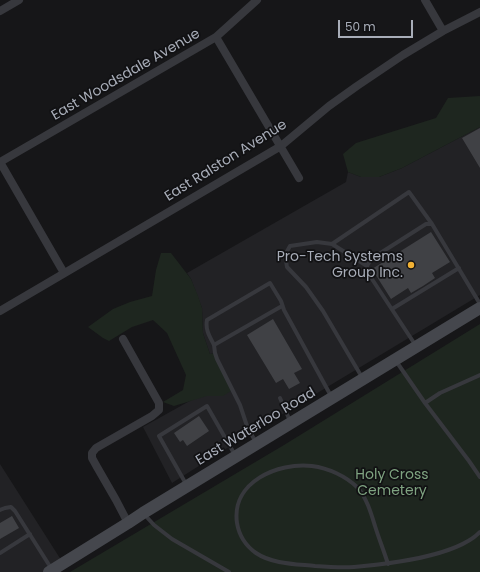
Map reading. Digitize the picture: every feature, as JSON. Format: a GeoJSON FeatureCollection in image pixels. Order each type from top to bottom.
{"type":"FeatureCollection","features":[{"type":"Feature","properties":{"kind":"main road","name":"East Waterloo Road"},"geometry":{"type":"LineString","coordinates":[[50,571],[480,308]]}},
{"type":"Feature","properties":{"kind":"street"},"geometry":{"type":"LineString","coordinates":[[0,11],[19,0]]}},
{"type":"Feature","properties":{"kind":"street","name":"East Woodsdale Avenue"},"geometry":{"type":"LineString","coordinates":[[0,162],[216,37],[257,0]]}},
{"type":"Feature","properties":{"kind":"street"},"geometry":{"type":"LineString","coordinates":[[425,0],[443,31]]}},
{"type":"Feature","properties":{"kind":"street","name":"East Ralston Avenue"},"geometry":{"type":"LineString","coordinates":[[0,311],[281,146],[329,106],[403,55],[443,31],[480,12]]}},
{"type":"Feature","properties":{"kind":"street"},"geometry":{"type":"LineString","coordinates":[[216,37],[299,178]]}},
{"type":"Feature","properties":{"kind":"street"},"geometry":{"type":"LineString","coordinates":[[0,162],[64,273]]}},
{"type":"Feature","properties":{"kind":"street"},"geometry":{"type":"LineString","coordinates":[[123,339],[159,403],[159,410],[152,416],[96,448],[92,453],[92,458],[96,467],[128,523]]}},
{"type":"Feature","properties":{"kind":"lane"},"geometry":{"type":"LineString","coordinates":[[332,244],[409,192],[432,224],[480,304]]}},
{"type":"Feature","properties":{"kind":"lane"},"geometry":{"type":"LineString","coordinates":[[416,347],[368,273],[367,266],[371,259],[426,224],[432,224]]}},
{"type":"Feature","properties":{"kind":"lane"},"geometry":{"type":"LineString","coordinates":[[364,379],[323,311],[306,287],[287,267],[285,255],[290,246],[317,242],[332,244],[367,266]]}},
{"type":"Feature","properties":{"kind":"lane"},"geometry":{"type":"LineString","coordinates":[[392,309],[458,268]]}},
{"type":"Feature","properties":{"kind":"lane"},"geometry":{"type":"LineString","coordinates":[[257,444],[248,429],[240,405],[217,359],[214,345],[207,332],[206,320],[270,283],[332,398]]}},
{"type":"Feature","properties":{"kind":"lane"},"geometry":{"type":"LineString","coordinates":[[214,345],[282,306]]}},
{"type":"Feature","properties":{"kind":"lane"},"geometry":{"type":"LineString","coordinates":[[396,359],[425,403],[480,477]]}},
{"type":"Feature","properties":{"kind":"lane"},"geometry":{"type":"LineString","coordinates":[[425,403],[480,374]]}},
{"type":"Feature","properties":{"kind":"lane"},"geometry":{"type":"LineString","coordinates":[[280,398],[291,423]]}},
{"type":"Feature","properties":{"kind":"lane"},"geometry":{"type":"LineString","coordinates":[[187,486],[159,436],[207,406],[236,456]]}},
{"type":"Feature","properties":{"kind":"lane"},"geometry":{"type":"LineString","coordinates":[[388,564],[365,498],[357,487],[338,474],[322,468],[304,465],[286,467],[272,472],[253,482],[240,499],[236,518],[239,532],[246,544],[257,554],[264,557],[294,564],[336,568],[388,564],[430,556],[453,549],[471,540],[480,532]]}},
{"type":"Feature","properties":{"kind":"lane"},"geometry":{"type":"LineString","coordinates":[[0,510],[11,507],[15,511],[30,534],[50,571]]}},
{"type":"Feature","properties":{"kind":"lane"},"geometry":{"type":"LineString","coordinates":[[143,513],[154,525],[172,539],[229,572]]}},
{"type":"Feature","properties":{"kind":"lane"},"geometry":{"type":"LineString","coordinates":[[0,553],[30,534]]}},
{"type":"Feature","properties":{"kind":"shaded area"},"geometry":{"type":"Polygon","coordinates":[[[480,127],[480,295],[246,436],[172,483],[143,427],[204,393],[215,353],[210,354],[203,333],[202,308],[191,279],[187,273],[346,182],[348,172],[361,177],[379,177],[402,168],[480,127]]]}},
{"type":"Feature","properties":{"kind":"shaded area"},"geometry":{"type":"Polygon","coordinates":[[[0,464],[63,563],[49,572],[0,572],[0,464]]]}},
{"type":"Feature","properties":{"kind":"green space"},"geometry":{"type":"Polygon","coordinates":[[[480,96],[480,127],[402,168],[379,177],[361,177],[348,172],[343,154],[356,143],[436,118],[448,98],[480,96]]]}},
{"type":"Feature","properties":{"kind":"green space"},"geometry":{"type":"Polygon","coordinates":[[[161,253],[171,253],[191,279],[202,308],[203,333],[210,354],[215,353],[231,391],[223,396],[207,396],[174,406],[163,402],[183,390],[186,375],[167,333],[153,320],[132,327],[109,341],[88,327],[113,309],[130,302],[152,296],[156,270],[161,253]]]}},
{"type":"Feature","properties":{"kind":"green space","name":"Holy Cross Cemetery"},"geometry":{"type":"Polygon","coordinates":[[[480,324],[480,572],[70,572],[284,445],[480,324]]]}},
{"type":"Feature","properties":{"kind":"building"},"geometry":{"type":"Polygon","coordinates":[[[480,128],[480,168],[462,138],[480,128]]]}},
{"type":"Feature","properties":{"kind":"building","name":"Pro-Tech Systems Group Inc."},"geometry":{"type":"Polygon","coordinates":[[[431,232],[450,262],[432,273],[435,278],[423,286],[411,293],[408,288],[391,299],[372,269],[431,232]]]}},
{"type":"Feature","properties":{"kind":"building"},"geometry":{"type":"Polygon","coordinates":[[[273,319],[302,369],[294,373],[300,383],[289,389],[283,379],[276,383],[247,335],[273,319]]]}},
{"type":"Feature","properties":{"kind":"building"},"geometry":{"type":"Polygon","coordinates":[[[199,416],[209,431],[187,446],[183,440],[180,442],[174,433],[199,416]]]}},
{"type":"Feature","properties":{"kind":"building"},"geometry":{"type":"Polygon","coordinates":[[[12,516],[19,528],[0,539],[0,523],[12,516]]]}},
{"type":"Feature","properties":{"kind":"place","name":"Pro-Tech Systems Group Inc."},"geometry":{"type":"Point","coordinates":[411,265]}}]}
